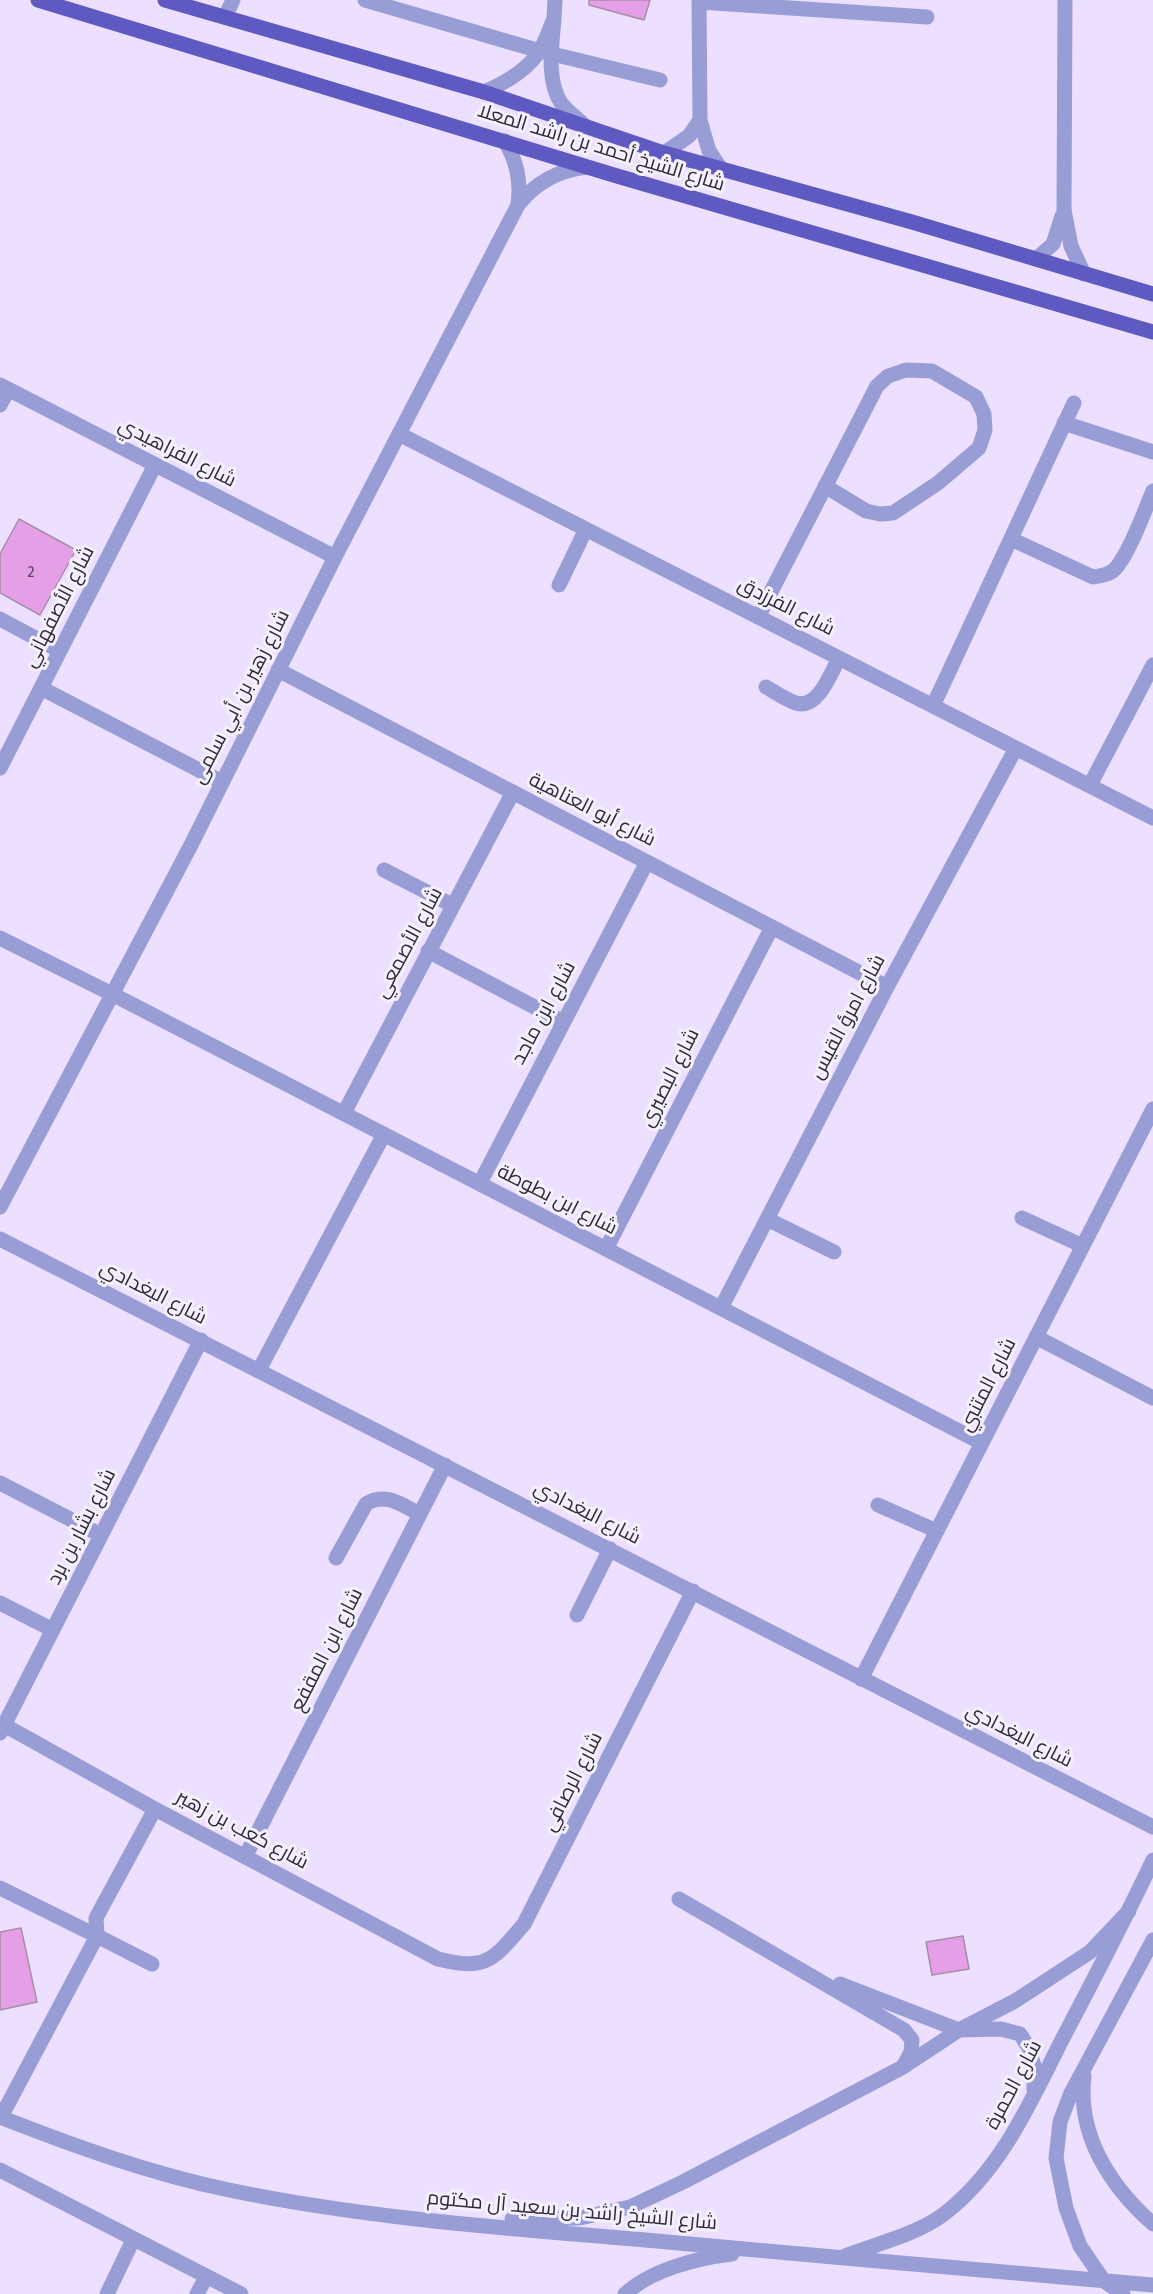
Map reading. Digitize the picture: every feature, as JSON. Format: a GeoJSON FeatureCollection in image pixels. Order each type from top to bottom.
{"type":"FeatureCollection","features":[{"type":"Feature","properties":{"kind":"main road","name":"شارع الشيخ أحمد بن راشد المعلا"},"geometry":{"type":"LineString","coordinates":[[38,0],[587,167],[1153,332]]}},
{"type":"Feature","properties":{"kind":"main road","name":"شارع الشيخ أحمد بن راشد المعلا"},"geometry":{"type":"LineString","coordinates":[[165,0],[484,92],[664,153],[912,222],[1153,294]]}},
{"type":"Feature","properties":{"kind":"street"},"geometry":{"type":"LineString","coordinates":[[225,17],[233,0]]}},
{"type":"Feature","properties":{"kind":"street"},"geometry":{"type":"LineString","coordinates":[[365,0],[546,52],[660,80]]}},
{"type":"Feature","properties":{"kind":"street"},"geometry":{"type":"LineString","coordinates":[[555,0],[554,19],[546,52],[553,82],[561,102],[585,126]]}},
{"type":"Feature","properties":{"kind":"street"},"geometry":{"type":"LineString","coordinates":[[1065,0],[1064,210],[1071,246],[1084,274]]}},
{"type":"Feature","properties":{"kind":"street"},"geometry":{"type":"LineString","coordinates":[[721,169],[709,151],[700,120],[699,1],[927,17]]}},
{"type":"Feature","properties":{"kind":"street"},"geometry":{"type":"LineString","coordinates":[[484,92],[501,85],[546,52]]}},
{"type":"Feature","properties":{"kind":"street"},"geometry":{"type":"LineString","coordinates":[[664,153],[689,136],[700,120]]}},
{"type":"Feature","properties":{"kind":"street","name":"شارع زهير بن أبي سلمى"},"geometry":{"type":"LineString","coordinates":[[505,141],[518,172],[518,205]]}},
{"type":"Feature","properties":{"kind":"street","name":"شارع زهير بن أبي سلمى"},"geometry":{"type":"LineString","coordinates":[[0,1208],[518,205],[526,194],[548,178],[573,168],[587,167]]}},
{"type":"Feature","properties":{"kind":"street"},"geometry":{"type":"LineString","coordinates":[[1036,259],[1053,244],[1064,210]]}},
{"type":"Feature","properties":{"kind":"street"},"geometry":{"type":"LineString","coordinates":[[758,616],[825,486],[877,386],[888,376],[906,370],[932,371],[976,397],[984,414],[985,430],[979,448],[938,483],[893,513],[880,514],[866,511],[825,486]]}},
{"type":"Feature","properties":{"kind":"street"},"geometry":{"type":"LineString","coordinates":[[0,405],[4,387]]}},
{"type":"Feature","properties":{"kind":"street","name":"شارع الفراهيدي"},"geometry":{"type":"LineString","coordinates":[[4,387],[335,557]]}},
{"type":"Feature","properties":{"kind":"street"},"geometry":{"type":"LineString","coordinates":[[933,706],[1074,403]]}},
{"type":"Feature","properties":{"kind":"street"},"geometry":{"type":"LineString","coordinates":[[1065,423],[1153,452]]}},
{"type":"Feature","properties":{"kind":"street","name":"شارع الفرزدق"},"geometry":{"type":"LineString","coordinates":[[399,434],[1153,818]]}},
{"type":"Feature","properties":{"kind":"street","name":"شارع الأصفهاني"},"geometry":{"type":"LineString","coordinates":[[0,768],[155,465]]}},
{"type":"Feature","properties":{"kind":"street"},"geometry":{"type":"LineString","coordinates":[[1011,539],[1093,577],[1102,576],[1113,571],[1122,560],[1153,492]]}},
{"type":"Feature","properties":{"kind":"street"},"geometry":{"type":"LineString","coordinates":[[559,585],[586,529]]}},
{"type":"Feature","properties":{"kind":"street"},"geometry":{"type":"LineString","coordinates":[[0,619],[60,651]]}},
{"type":"Feature","properties":{"kind":"street"},"geometry":{"type":"LineString","coordinates":[[766,687],[796,703],[806,704],[816,698],[839,658]]}},
{"type":"Feature","properties":{"kind":"street"},"geometry":{"type":"LineString","coordinates":[[1090,785],[1148,687],[1153,665]]}},
{"type":"Feature","properties":{"kind":"street","name":"شارع أبو العتاهية"},"geometry":{"type":"LineString","coordinates":[[278,670],[887,987]]}},
{"type":"Feature","properties":{"kind":"street"},"geometry":{"type":"LineString","coordinates":[[41,688],[222,782]]}},
{"type":"Feature","properties":{"kind":"street","name":"شارع امرؤ القيس"},"geometry":{"type":"LineString","coordinates":[[721,1308],[887,987],[1016,748]]}},
{"type":"Feature","properties":{"kind":"street","name":"شارع الأصمعي"},"geometry":{"type":"LineString","coordinates":[[344,1113],[513,792]]}},
{"type":"Feature","properties":{"kind":"street","name":"شارع ابن ماجد"},"geometry":{"type":"LineString","coordinates":[[480,1183],[647,862]]}},
{"type":"Feature","properties":{"kind":"street"},"geometry":{"type":"LineString","coordinates":[[384,870],[452,905]]}},
{"type":"Feature","properties":{"kind":"street","name":"شارع البصيري"},"geometry":{"type":"LineString","coordinates":[[606,1249],[772,927]]}},
{"type":"Feature","properties":{"kind":"street","name":"شارع ابن بطوطة"},"geometry":{"type":"LineString","coordinates":[[0,938],[982,1443]]}},
{"type":"Feature","properties":{"kind":"street"},"geometry":{"type":"LineString","coordinates":[[428,951],[563,1022]]}},
{"type":"Feature","properties":{"kind":"street","name":"شارع المتنبي"},"geometry":{"type":"LineString","coordinates":[[861,1680],[1152,1115]]}},
{"type":"Feature","properties":{"kind":"street"},"geometry":{"type":"LineString","coordinates":[[259,1370],[384,1134]]}},
{"type":"Feature","properties":{"kind":"street"},"geometry":{"type":"LineString","coordinates":[[1022,1218],[1083,1246]]}},
{"type":"Feature","properties":{"kind":"street"},"geometry":{"type":"LineString","coordinates":[[767,1219],[834,1252]]}},
{"type":"Feature","properties":{"kind":"street","name":"شارع البغدادي"},"geometry":{"type":"LineString","coordinates":[[0,1239],[1153,1827]]}},
{"type":"Feature","properties":{"kind":"street"},"geometry":{"type":"LineString","coordinates":[[1036,1337],[1153,1398]]}},
{"type":"Feature","properties":{"kind":"street","name":"شارع بشار بن برد"},"geometry":{"type":"LineString","coordinates":[[3,1721],[53,1630],[201,1340]]}},
{"type":"Feature","properties":{"kind":"street","name":"شارع ابن المقفع"},"geometry":{"type":"LineString","coordinates":[[246,1855],[446,1465]]}},
{"type":"Feature","properties":{"kind":"street"},"geometry":{"type":"LineString","coordinates":[[0,1483],[101,1535]]}},
{"type":"Feature","properties":{"kind":"street"},"geometry":{"type":"LineString","coordinates":[[336,1558],[366,1504],[372,1500],[390,1499],[420,1514]]}},
{"type":"Feature","properties":{"kind":"street"},"geometry":{"type":"LineString","coordinates":[[878,1505],[937,1531]]}},
{"type":"Feature","properties":{"kind":"street"},"geometry":{"type":"LineString","coordinates":[[577,1615],[610,1549]]}},
{"type":"Feature","properties":{"kind":"street","name":"شارع الرصافي"},"geometry":{"type":"LineString","coordinates":[[464,1965],[483,1963],[500,1951],[524,1924],[693,1591]]}},
{"type":"Feature","properties":{"kind":"street"},"geometry":{"type":"LineString","coordinates":[[0,1603],[53,1630]]}},
{"type":"Feature","properties":{"kind":"street","name":"شارع كعب بن زهير"},"geometry":{"type":"LineString","coordinates":[[3,1721],[155,1809],[246,1855],[438,1959],[464,1965]]}},
{"type":"Feature","properties":{"kind":"street"},"geometry":{"type":"LineString","coordinates":[[0,2117],[97,1936],[96,1918],[155,1809]]}},
{"type":"Feature","properties":{"kind":"street","name":"شارع الحمرة"},"geometry":{"type":"LineString","coordinates":[[840,2258],[912,2232],[943,2215],[970,2192],[998,2157],[1129,1911],[1153,1860]]}},
{"type":"Feature","properties":{"kind":"street"},"geometry":{"type":"LineString","coordinates":[[0,1888],[152,1964]]}},
{"type":"Feature","properties":{"kind":"street"},"geometry":{"type":"LineString","coordinates":[[679,1899],[904,2030],[912,2040],[911,2052],[903,2067]]}},
{"type":"Feature","properties":{"kind":"street"},"geometry":{"type":"LineString","coordinates":[[467,2223],[580,2218],[630,2207],[903,2067],[959,2030],[1015,2001],[1090,1952],[1129,1911]]}},
{"type":"Feature","properties":{"kind":"street"},"geometry":{"type":"LineString","coordinates":[[1123,2294],[1104,2281],[1080,2246],[1066,2208],[1056,2158],[1060,2122],[1086,2062],[1153,1940]]}},
{"type":"Feature","properties":{"kind":"street"},"geometry":{"type":"LineString","coordinates":[[799,1968],[959,2030],[1001,2029],[1020,2034],[1029,2048],[1034,2066],[1034,2093]]}},
{"type":"Feature","properties":{"kind":"street"},"geometry":{"type":"LineString","coordinates":[[1086,2062],[1082,2093],[1088,2131],[1103,2167],[1131,2205],[1153,2224]]}},
{"type":"Feature","properties":{"kind":"street","name":"شارع الشيخ راشد بن سعيد آل مكتوم"},"geometry":{"type":"LineString","coordinates":[[0,2117],[66,2142],[228,2190],[349,2211],[840,2258],[1153,2285]]}},
{"type":"Feature","properties":{"kind":"street"},"geometry":{"type":"LineString","coordinates":[[0,2170],[241,2294]]}},
{"type":"Feature","properties":{"kind":"street"},"geometry":{"type":"LineString","coordinates":[[107,2294],[133,2240]]}},
{"type":"Feature","properties":{"kind":"street"},"geometry":{"type":"LineString","coordinates":[[625,2294],[636,2284],[699,2258],[759,2250]]}},
{"type":"Feature","properties":{"kind":"street"},"geometry":{"type":"LineString","coordinates":[[197,2294],[206,2277]]}},
{"type":"Feature","properties":{"kind":"building"},"geometry":{"type":"Polygon","coordinates":[[[589,0],[650,0],[644,20],[589,5],[589,0]]]}},
{"type":"Feature","properties":{"kind":"building"},"geometry":{"type":"Polygon","coordinates":[[[19,519],[76,550],[40,615],[0,593],[0,554],[19,519]]]}},
{"type":"Feature","properties":{"kind":"building"},"geometry":{"type":"Polygon","coordinates":[[[21,1928],[37,2002],[0,2010],[0,1932],[21,1928]]]}},
{"type":"Feature","properties":{"kind":"building"},"geometry":{"type":"Polygon","coordinates":[[[963,1936],[969,1969],[932,1975],[926,1942],[963,1936]]]}}]}
